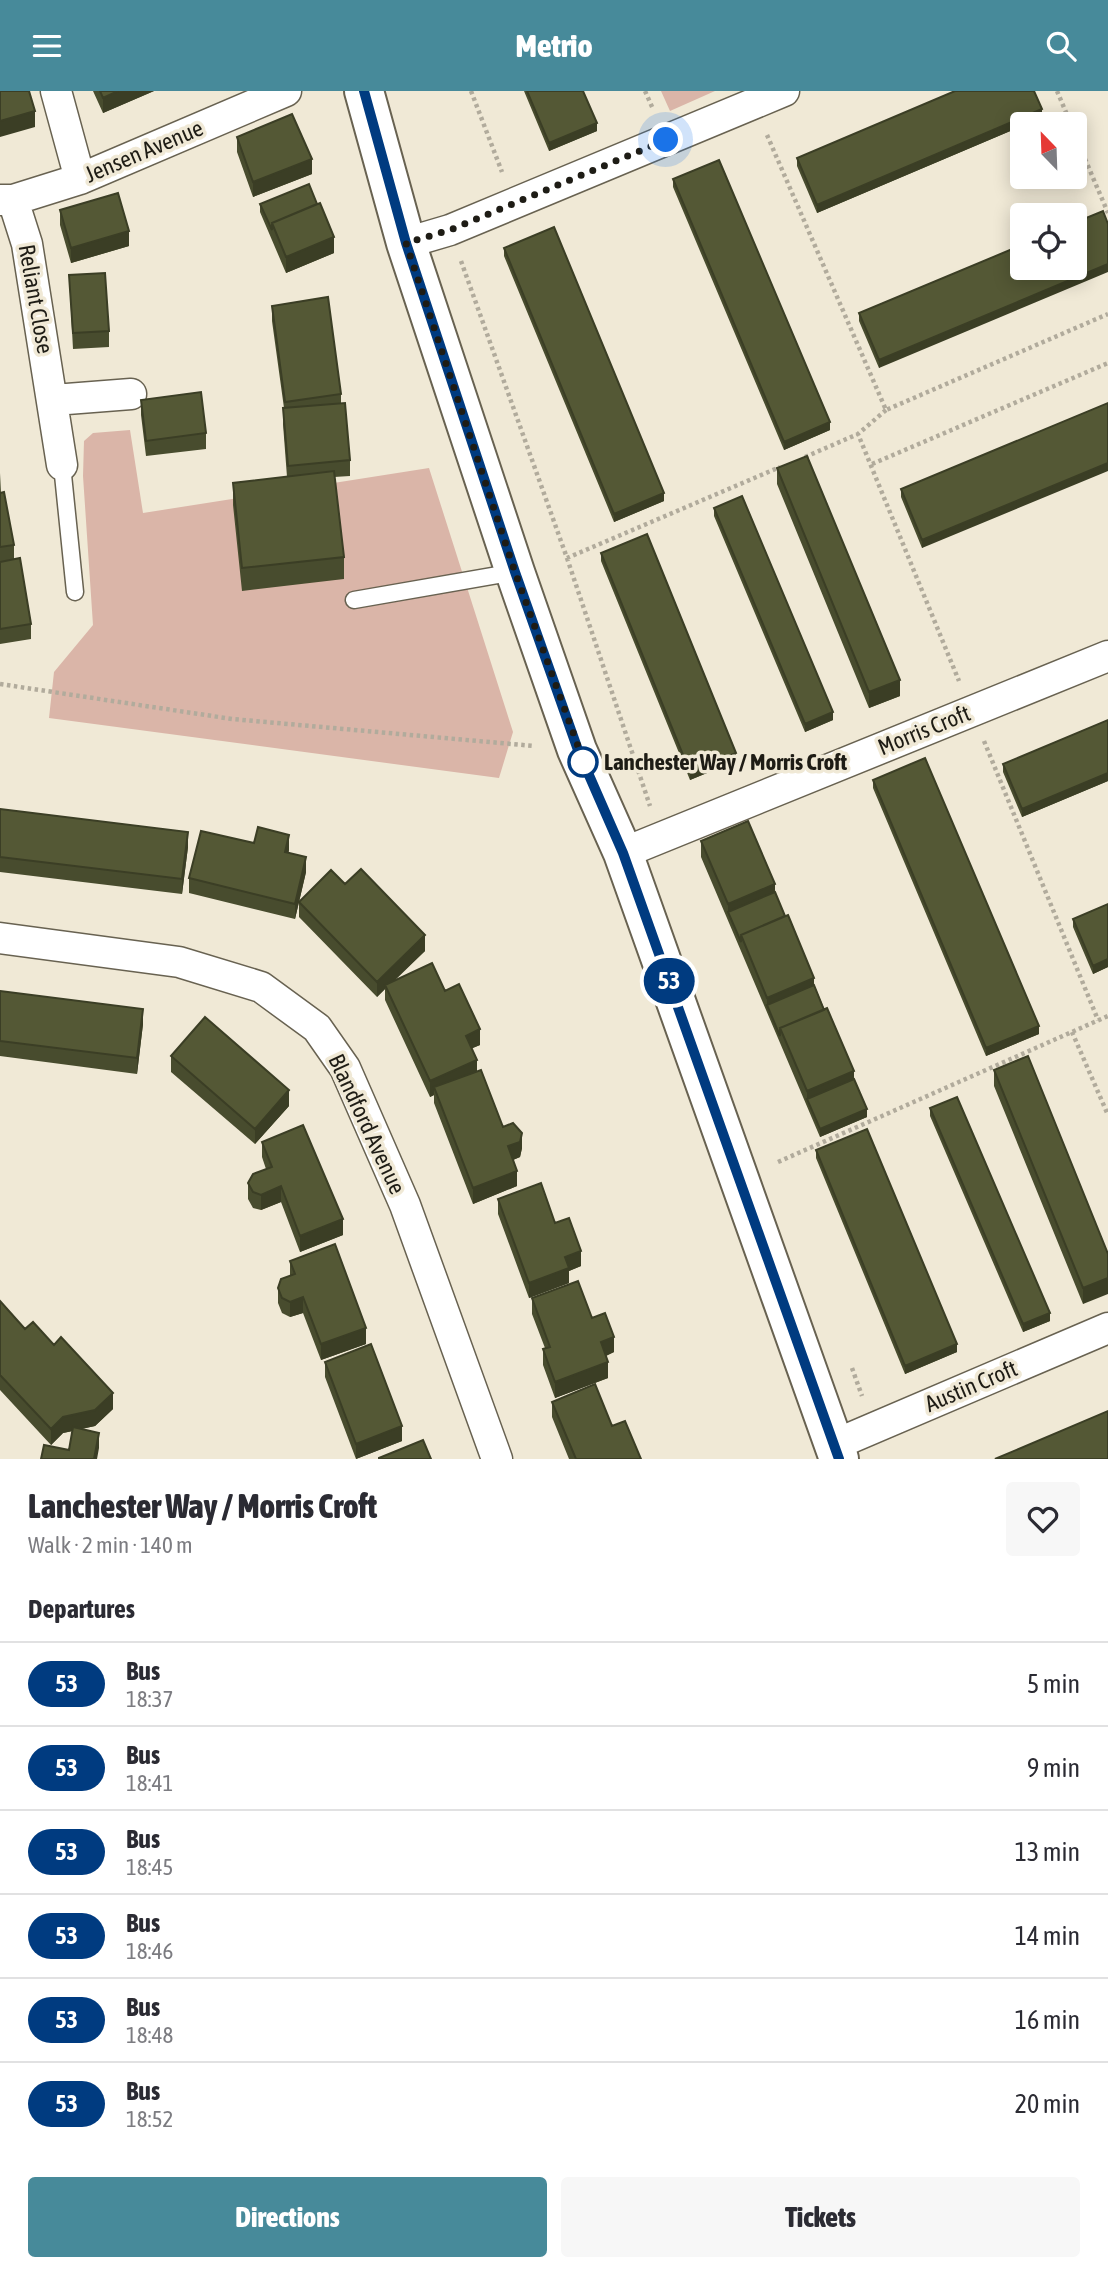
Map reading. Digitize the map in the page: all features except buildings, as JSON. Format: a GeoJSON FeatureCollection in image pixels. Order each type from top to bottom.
{"type":"FeatureCollection","features":[{"type":"Feature","properties":{"kind":"street"},"geometry":{"type":"LineString","coordinates":[[56,91],[80,179]]}},
{"type":"Feature","properties":{"kind":"street","name":"Jensen Avenue"},"geometry":{"type":"LineString","coordinates":[[7,200],[80,179],[286,91]]}},
{"type":"Feature","properties":{"kind":"street"},"geometry":{"type":"LineString","coordinates":[[364,91],[406,243],[515,572],[578,750],[623,853],[836,1452]]}},
{"type":"Feature","properties":{"kind":"street"},"geometry":{"type":"LineString","coordinates":[[406,243],[450,230],[784,91]]}},
{"type":"Feature","properties":{"kind":"street","name":"Reliant Close"},"geometry":{"type":"LineString","coordinates":[[7,200],[27,244],[54,400],[62,465]]}},
{"type":"Feature","properties":{"kind":"street"},"geometry":{"type":"LineString","coordinates":[[54,400],[131,394]]}},
{"type":"Feature","properties":{"kind":"street","name":"Morris Croft"},"geometry":{"type":"LineString","coordinates":[[623,853],[1108,656]]}},
{"type":"Feature","properties":{"kind":"street","name":"Blandford Avenue"},"geometry":{"type":"LineString","coordinates":[[0,938],[179,962],[261,987],[317,1028],[345,1068],[405,1205],[497,1459]]}},
{"type":"Feature","properties":{"kind":"street","name":"Austin Croft"},"geometry":{"type":"LineString","coordinates":[[836,1452],[1108,1328]]}},
{"type":"Feature","properties":{"kind":"lane"},"geometry":{"type":"LineString","coordinates":[[62,465],[75,592]]}},
{"type":"Feature","properties":{"kind":"lane"},"geometry":{"type":"LineString","coordinates":[[354,600],[515,572]]}},
{"type":"Feature","properties":{"kind":"path"},"geometry":{"type":"LineString","coordinates":[[471,91],[514,204]]}},
{"type":"Feature","properties":{"kind":"path"},"geometry":{"type":"LineString","coordinates":[[1057,91],[1066,112]]}},
{"type":"Feature","properties":{"kind":"path"},"geometry":{"type":"LineString","coordinates":[[754,104],[886,410],[1108,314]]}},
{"type":"Feature","properties":{"kind":"path"},"geometry":{"type":"LineString","coordinates":[[1087,164],[1108,213]]}},
{"type":"Feature","properties":{"kind":"path"},"geometry":{"type":"LineString","coordinates":[[450,230],[567,558],[661,838]]}},
{"type":"Feature","properties":{"kind":"path"},"geometry":{"type":"LineString","coordinates":[[872,464],[1108,363]]}},
{"type":"Feature","properties":{"kind":"path"},"geometry":{"type":"LineString","coordinates":[[795,461],[859,434]]}},
{"type":"Feature","properties":{"kind":"path"},"geometry":{"type":"LineString","coordinates":[[567,558],[782,467]]}},
{"type":"Feature","properties":{"kind":"path"},"geometry":{"type":"LineString","coordinates":[[0,684],[232,719],[578,750]]}},
{"type":"Feature","properties":{"kind":"path"},"geometry":{"type":"LineString","coordinates":[[778,1161],[1108,1016]]}},
{"type":"Feature","properties":{"kind":"path"},"geometry":{"type":"LineString","coordinates":[[1072,1032],[1108,1115]]}},
{"type":"Feature","properties":{"kind":"shaded area"},"geometry":{"type":"Polygon","coordinates":[[[661,91],[715,91],[670,111],[661,91]]]}},
{"type":"Feature","properties":{"kind":"shaded area"},"geometry":{"type":"Polygon","coordinates":[[[130,430],[143,513],[429,468],[513,732],[499,778],[49,718],[54,672],[93,625],[83,476],[84,441],[93,433],[130,430]]]}},
{"type":"Feature","properties":{"kind":"bus line","name":"53"},"geometry":{"type":"LineString","coordinates":[[364,91],[406,243],[515,572],[578,750],[623,853],[839,1459]]}},
{"type":"Feature","properties":{"kind":"place","name":"Lanchester Way / Morris Croft"},"geometry":{"type":"Point","coordinates":[583,762]}},
{"type":"Feature","properties":{"kind":"route"},"geometry":{"type":"LineString","coordinates":[[583,762],[587,771],[515,572],[406,243],[450,230],[666,140]]}}]}
